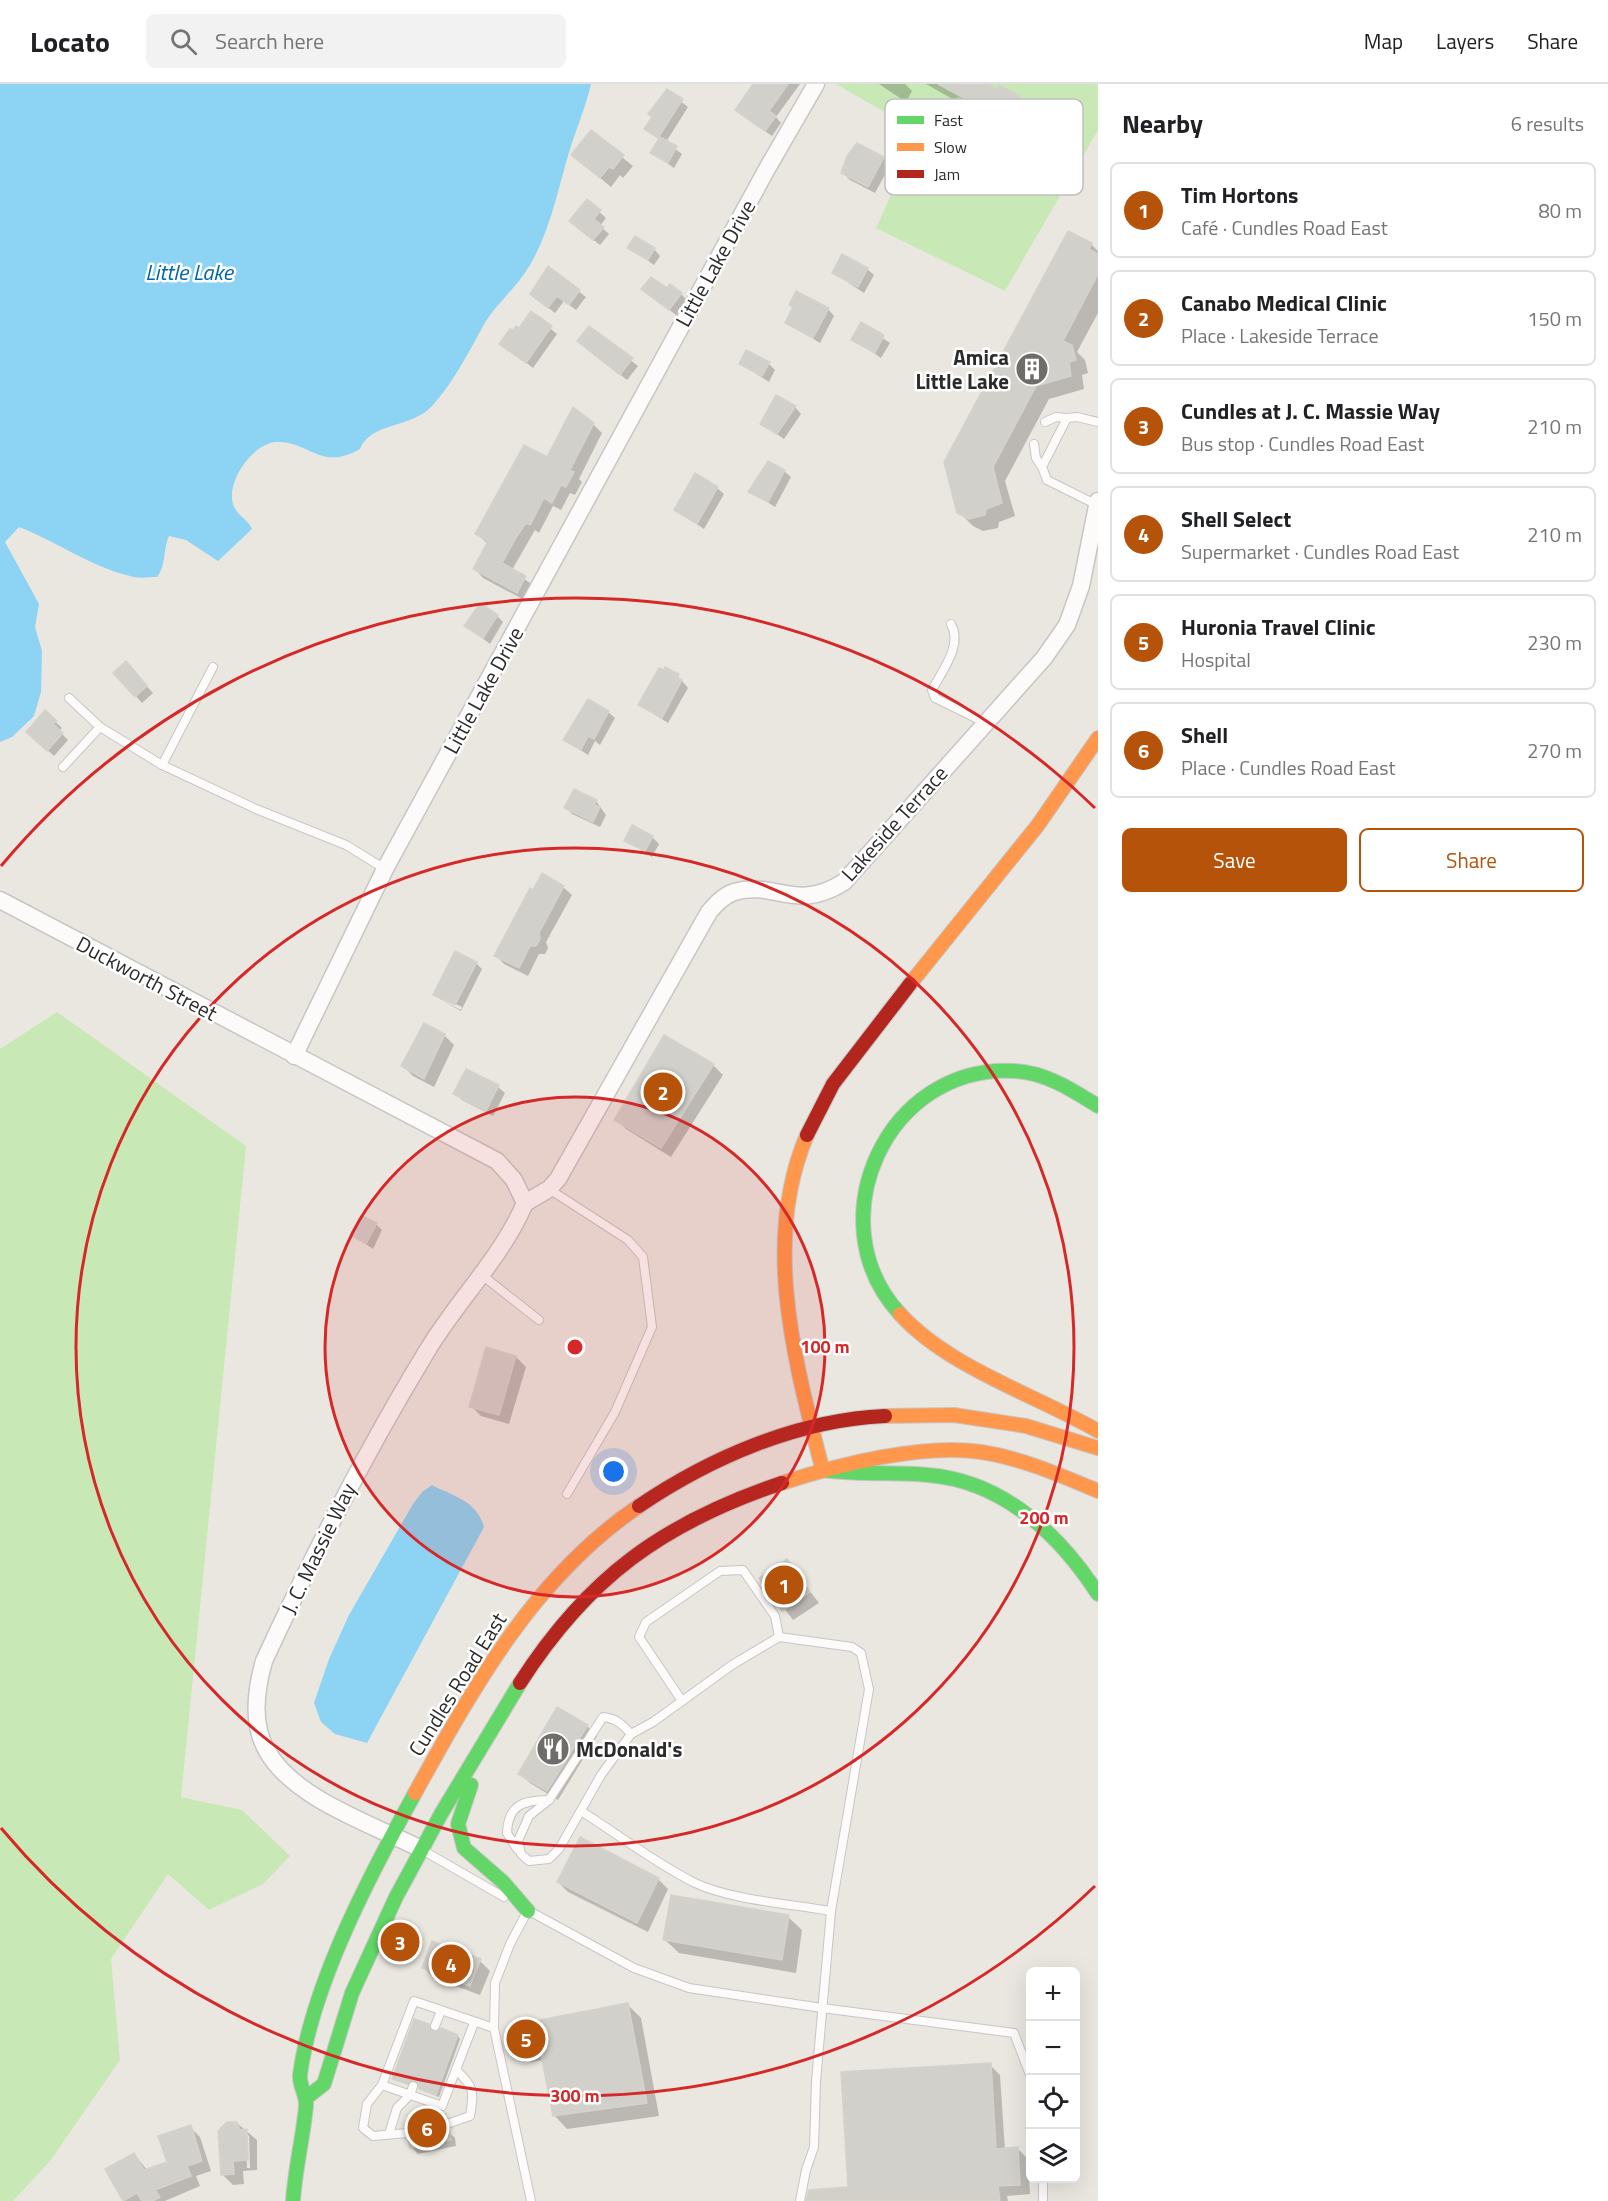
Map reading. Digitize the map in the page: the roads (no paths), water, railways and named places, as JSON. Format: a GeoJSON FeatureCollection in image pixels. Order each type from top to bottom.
{"type":"FeatureCollection","features":[{"type":"Feature","properties":{"kind":"main road"},"geometry":{"type":"LineString","coordinates":[[823,1470],[812,1427],[790,1314],[784,1260],[785,1227],[796,1158],[825,1093],[842,1066],[1050,812],[1098,738]]}},
{"type":"Feature","properties":{"kind":"main road"},"geometry":{"type":"LineString","coordinates":[[1098,1106],[1068,1086],[1037,1075],[991,1071],[965,1076],[945,1084],[904,1112],[884,1138],[864,1187],[861,1221],[867,1255],[879,1287],[889,1302],[913,1327],[954,1355],[1072,1415],[1098,1431]]}},
{"type":"Feature","properties":{"kind":"main road"},"geometry":{"type":"LineString","coordinates":[[812,1427],[863,1417],[944,1412],[1022,1422],[1098,1448]]}},
{"type":"Feature","properties":{"kind":"main road","name":"Cundles Road East"},"geometry":{"type":"LineString","coordinates":[[293,2201],[306,2098],[298,2080],[316,2007],[340,1944],[392,1834],[510,1635],[539,1596],[584,1548],[605,1529],[678,1478],[742,1447],[812,1427]]}},
{"type":"Feature","properties":{"kind":"main road"},"geometry":{"type":"LineString","coordinates":[[306,2098],[323,2087],[343,2018],[379,1931],[421,1849],[528,1668],[555,1633],[600,1583],[671,1531],[736,1498],[823,1470],[916,1453],[963,1450],[1018,1462],[1098,1491]]}},
{"type":"Feature","properties":{"kind":"main road"},"geometry":{"type":"LineString","coordinates":[[823,1470],[852,1476],[931,1475],[972,1484],[995,1494],[1035,1519],[1062,1543],[1098,1594]]}},
{"type":"Feature","properties":{"kind":"main road"},"geometry":{"type":"LineString","coordinates":[[488,1734],[462,1807],[459,1824],[461,1838],[471,1856],[504,1882],[528,1911]]}},
{"type":"Feature","properties":{"kind":"street","name":"Little Lake Drive"},"geometry":{"type":"LineString","coordinates":[[294,1056],[385,869],[762,177],[816,84]]}},
{"type":"Feature","properties":{"kind":"street","name":"Lakeside Terrace"},"geometry":{"type":"LineString","coordinates":[[525,1203],[549,1189],[558,1179],[709,912],[722,898],[734,892],[752,890],[810,896],[827,892],[844,882],[984,722],[1044,658],[1067,625],[1081,586],[1098,503]]}},
{"type":"Feature","properties":{"kind":"street","name":"Duckworth Street"},"geometry":{"type":"LineString","coordinates":[[0,900],[294,1056]]}},
{"type":"Feature","properties":{"kind":"street"},"geometry":{"type":"LineString","coordinates":[[294,1056],[497,1161],[514,1180],[525,1203]]}},
{"type":"Feature","properties":{"kind":"street","name":"J. C. Massie Way"},"geometry":{"type":"LineString","coordinates":[[421,1849],[322,1801],[299,1786],[281,1769],[266,1751],[260,1733],[256,1689],[264,1661],[352,1480],[429,1348],[483,1276],[513,1230],[525,1203]]}},
{"type":"Feature","properties":{"kind":"lane"},"geometry":{"type":"LineString","coordinates":[[1045,422],[1056,417],[1077,417],[1098,422]]}},
{"type":"Feature","properties":{"kind":"lane"},"geometry":{"type":"LineString","coordinates":[[1042,467],[1067,418]]}},
{"type":"Feature","properties":{"kind":"lane"},"geometry":{"type":"LineString","coordinates":[[1034,444],[1036,458],[1047,480],[1098,503]]}},
{"type":"Feature","properties":{"kind":"lane"},"geometry":{"type":"LineString","coordinates":[[951,624],[956,633],[953,650],[932,690],[935,698],[984,722]]}},
{"type":"Feature","properties":{"kind":"lane"},"geometry":{"type":"LineString","coordinates":[[162,765],[213,667]]}},
{"type":"Feature","properties":{"kind":"lane"},"geometry":{"type":"LineString","coordinates":[[69,698],[100,727],[162,765],[256,809],[346,845],[385,869]]}},
{"type":"Feature","properties":{"kind":"lane"},"geometry":{"type":"LineString","coordinates":[[63,767],[100,727]]}},
{"type":"Feature","properties":{"kind":"lane"},"geometry":{"type":"LineString","coordinates":[[549,1189],[628,1240],[643,1257],[652,1328],[615,1412],[567,1494]]}},
{"type":"Feature","properties":{"kind":"lane"},"geometry":{"type":"LineString","coordinates":[[483,1276],[538,1320]]}},
{"type":"Feature","properties":{"kind":"lane"},"geometry":{"type":"LineString","coordinates":[[682,1701],[639,1637],[646,1622],[720,1571],[743,1570],[775,1616],[779,1637]]}},
{"type":"Feature","properties":{"kind":"lane"},"geometry":{"type":"LineString","coordinates":[[549,1800],[536,1800],[519,1805],[510,1813],[507,1833],[529,1861],[549,1859],[559,1850],[601,1775],[631,1734],[732,1665],[779,1637],[852,1647],[861,1653],[866,1664],[869,1689],[831,1911],[816,2081],[814,2147],[806,2170],[800,2201]]}},
{"type":"Feature","properties":{"kind":"lane"},"geometry":{"type":"LineString","coordinates":[[518,1847],[529,1816],[549,1800],[603,1717],[621,1724],[631,1734]]}},
{"type":"Feature","properties":{"kind":"lane"},"geometry":{"type":"LineString","coordinates":[[581,1811],[633,1846],[696,1883],[720,1892],[831,1911]]}},
{"type":"Feature","properties":{"kind":"lane"},"geometry":{"type":"LineString","coordinates":[[421,1849],[528,1911],[660,1980],[689,1988],[822,2008],[1014,2033],[1026,2064]]}},
{"type":"Feature","properties":{"kind":"lane"},"geometry":{"type":"LineString","coordinates":[[528,1911],[510,1944],[495,1983],[494,2028],[531,2201]]}},
{"type":"Feature","properties":{"kind":"lane"},"geometry":{"type":"LineString","coordinates":[[407,2133],[373,2136],[363,2128],[367,2104],[382,2085],[414,2001],[474,2024],[494,2028]]}},
{"type":"Feature","properties":{"kind":"lane"},"geometry":{"type":"LineString","coordinates":[[435,2026],[441,2011]]}},
{"type":"Feature","properties":{"kind":"lane"},"geometry":{"type":"LineString","coordinates":[[382,2085],[411,2091],[442,2106],[474,2024]]}},
{"type":"Feature","properties":{"kind":"lane"},"geometry":{"type":"LineString","coordinates":[[447,2124],[470,2116],[473,2097],[471,2083],[456,2070]]}},
{"type":"Feature","properties":{"kind":"lane"},"geometry":{"type":"LineString","coordinates":[[389,2134],[397,2108],[411,2091]]}},
{"type":"Feature","properties":{"kind":"lane"},"geometry":{"type":"LineString","coordinates":[[1043,2183],[1043,2201]]}},
{"type":"Feature","properties":{"kind":"water","name":"Little Lake"},"geometry":{"type":"Polygon","coordinates":[[[0,84],[591,84],[549,223],[530,265],[486,322],[446,389],[424,413],[382,429],[365,440],[360,449],[346,455],[325,456],[297,445],[276,442],[259,449],[250,456],[237,475],[232,495],[235,508],[252,529],[218,561],[186,540],[169,536],[162,568],[157,577],[136,577],[101,567],[19,527],[5,542],[39,604],[35,627],[42,651],[41,692],[34,716],[12,737],[0,742],[0,84]]]}},
{"type":"Feature","properties":{"kind":"water"},"geometry":{"type":"Polygon","coordinates":[[[432,1485],[471,1505],[481,1518],[484,1527],[367,1743],[335,1734],[321,1722],[314,1703],[329,1659],[349,1615],[413,1504],[422,1492],[432,1485]]]}},
{"type":"Feature","properties":{"kind":"place","name":"Amica Little Lake"},"geometry":{"type":"Point","coordinates":[1032,369]}},
{"type":"Feature","properties":{"kind":"place","name":"Canabo Medical Clinic"},"geometry":{"type":"Point","coordinates":[663,1092]}},
{"type":"Feature","properties":{"kind":"place","name":"Tim Hortons"},"geometry":{"type":"Point","coordinates":[784,1585]}},
{"type":"Feature","properties":{"kind":"place","name":"McDonald's"},"geometry":{"type":"Point","coordinates":[553,1749]}},
{"type":"Feature","properties":{"kind":"place","name":"Cundles at J. C. Massie Way"},"geometry":{"type":"Point","coordinates":[400,1942]}},
{"type":"Feature","properties":{"kind":"place","name":"Shell Select"},"geometry":{"type":"Point","coordinates":[451,1964]}},
{"type":"Feature","properties":{"kind":"place","name":"Huronia Travel Clinic"},"geometry":{"type":"Point","coordinates":[526,2039]}},
{"type":"Feature","properties":{"kind":"place","name":"Shell"},"geometry":{"type":"Point","coordinates":[427,2128]}}]}
